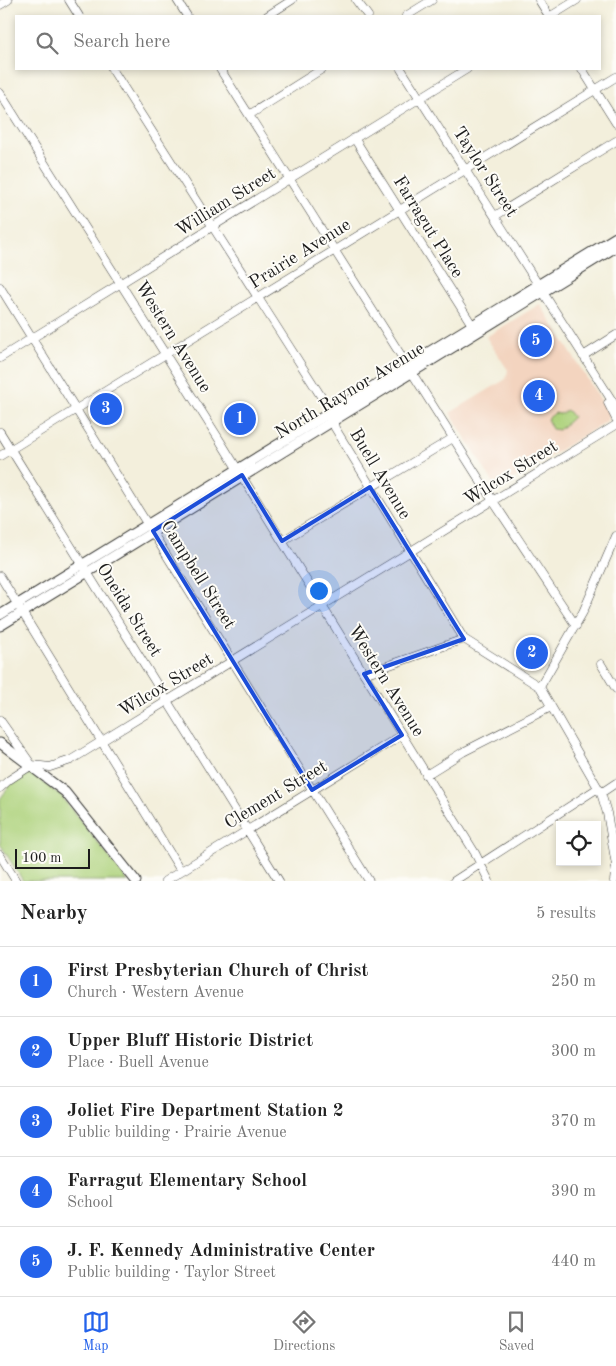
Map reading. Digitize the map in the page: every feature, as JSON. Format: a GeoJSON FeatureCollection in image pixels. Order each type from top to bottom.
{"type":"FeatureCollection","features":[{"type":"Feature","properties":{"kind":"main road","name":"North Raynor Avenue"},"geometry":{"type":"LineString","coordinates":[[540,289],[616,237]]}},
{"type":"Feature","properties":{"kind":"main road","name":"North Raynor Avenue"},"geometry":{"type":"LineString","coordinates":[[0,626],[20,608],[240,472],[508,308],[616,247]]}},
{"type":"Feature","properties":{"kind":"main road","name":"North Raynor Avenue"},"geometry":{"type":"LineString","coordinates":[[0,615],[20,608]]}},
{"type":"Feature","properties":{"kind":"main road"},"geometry":{"type":"LineString","coordinates":[[0,742],[65,792],[136,881]]}},
{"type":"Feature","properties":{"kind":"street"},"geometry":{"type":"LineString","coordinates":[[0,5],[8,0]]}},
{"type":"Feature","properties":{"kind":"street"},"geometry":{"type":"LineString","coordinates":[[69,0],[78,15]]}},
{"type":"Feature","properties":{"kind":"street"},"geometry":{"type":"LineString","coordinates":[[177,0],[186,15]]}},
{"type":"Feature","properties":{"kind":"street"},"geometry":{"type":"LineString","coordinates":[[269,15],[292,0]]}},
{"type":"Feature","properties":{"kind":"street"},"geometry":{"type":"LineString","coordinates":[[356,0],[367,15]]}},
{"type":"Feature","properties":{"kind":"street"},"geometry":{"type":"LineString","coordinates":[[408,15],[432,0]]}},
{"type":"Feature","properties":{"kind":"street"},"geometry":{"type":"LineString","coordinates":[[539,0],[549,15]]}},
{"type":"Feature","properties":{"kind":"street"},"geometry":{"type":"LineString","coordinates":[[552,15],[577,0]]}},
{"type":"Feature","properties":{"kind":"street","name":"Buell Avenue"},"geometry":{"type":"LineString","coordinates":[[113,70],[332,416],[335,428],[464,639],[540,687],[599,790],[607,814],[616,874],[614,881]]}},
{"type":"Feature","properties":{"kind":"street"},"geometry":{"type":"LineString","coordinates":[[221,70],[493,501],[576,626]]}},
{"type":"Feature","properties":{"kind":"street"},"geometry":{"type":"LineString","coordinates":[[249,115],[320,70]]}},
{"type":"Feature","properties":{"kind":"street","name":"Taylor Street"},"geometry":{"type":"LineString","coordinates":[[403,70],[616,407]]}},
{"type":"Feature","properties":{"kind":"street","name":"William Street"},"geometry":{"type":"LineString","coordinates":[[0,358],[291,180],[354,138],[465,70]]}},
{"type":"Feature","properties":{"kind":"street"},"geometry":{"type":"LineString","coordinates":[[583,70],[616,123]]}},
{"type":"Feature","properties":{"kind":"street","name":"Prairie Avenue"},"geometry":{"type":"LineString","coordinates":[[0,456],[616,77]]}},
{"type":"Feature","properties":{"kind":"street","name":"Western Avenue"},"geometry":{"type":"LineString","coordinates":[[0,93],[240,472],[482,864],[489,881]]}},
{"type":"Feature","properties":{"kind":"street","name":"Farragut Place"},"geometry":{"type":"LineString","coordinates":[[354,138],[475,329]]}},
{"type":"Feature","properties":{"kind":"street"},"geometry":{"type":"LineString","coordinates":[[495,216],[616,141]]}},
{"type":"Feature","properties":{"kind":"street","name":"Campbell Street"},"geometry":{"type":"LineString","coordinates":[[0,287],[151,527],[368,881]]}},
{"type":"Feature","properties":{"kind":"street","name":"Taylor Street"},"geometry":{"type":"LineString","coordinates":[[540,289],[544,301],[616,418]]}},
{"type":"Feature","properties":{"kind":"street"},"geometry":{"type":"LineString","coordinates":[[583,356],[616,336]]}},
{"type":"Feature","properties":{"kind":"street"},"geometry":{"type":"LineString","coordinates":[[616,418],[616,424]]}},
{"type":"Feature","properties":{"kind":"street","name":"Wilcox Street"},"geometry":{"type":"LineString","coordinates":[[32,765],[50,767],[61,764],[102,741],[616,424]]}},
{"type":"Feature","properties":{"kind":"street","name":"Oneida Street"},"geometry":{"type":"LineString","coordinates":[[0,432],[279,881]]}},
{"type":"Feature","properties":{"kind":"street"},"geometry":{"type":"LineString","coordinates":[[282,541],[453,438]]}},
{"type":"Feature","properties":{"kind":"street"},"geometry":{"type":"LineString","coordinates":[[540,687],[576,626],[616,536]]}},
{"type":"Feature","properties":{"kind":"street"},"geometry":{"type":"LineString","coordinates":[[0,576],[181,871]]}},
{"type":"Feature","properties":{"kind":"street"},"geometry":{"type":"LineString","coordinates":[[364,674],[464,639]]}},
{"type":"Feature","properties":{"kind":"street"},"geometry":{"type":"LineString","coordinates":[[600,664],[616,689]]}},
{"type":"Feature","properties":{"kind":"street"},"geometry":{"type":"LineString","coordinates":[[426,775],[463,752],[552,707]]}},
{"type":"Feature","properties":{"kind":"street"},"geometry":{"type":"LineString","coordinates":[[0,720],[32,765],[0,788]]}},
{"type":"Feature","properties":{"kind":"street","name":"Clement Street"},"geometry":{"type":"LineString","coordinates":[[164,881],[402,736]]}},
{"type":"Feature","properties":{"kind":"street"},"geometry":{"type":"LineString","coordinates":[[454,881],[599,790],[616,783]]}},
{"type":"Feature","properties":{"kind":"street"},"geometry":{"type":"LineString","coordinates":[[0,855],[16,881]]}},
{"type":"Feature","properties":{"kind":"highlighted area"},"geometry":{"type":"Polygon","coordinates":[[[242,475],[282,541],[370,487],[464,639],[364,674],[402,735],[312,790],[153,531],[242,475]]]}},
{"type":"Feature","properties":{"kind":"shaded area"},"geometry":{"type":"Polygon","coordinates":[[[540,304],[609,413],[607,421],[497,489],[450,413],[506,379],[508,370],[486,337],[540,304]]]}},
{"type":"Feature","properties":{"kind":"green space"},"geometry":{"type":"Polygon","coordinates":[[[567,410],[573,417],[559,430],[552,429],[547,419],[555,413],[560,414],[567,410]]]}},
{"type":"Feature","properties":{"kind":"green space"},"geometry":{"type":"Polygon","coordinates":[[[30,772],[61,796],[128,881],[23,881],[0,844],[0,799],[10,785],[30,772]]]}},
{"type":"Feature","properties":{"kind":"place","name":"J. F. Kennedy Administrative Center"},"geometry":{"type":"Point","coordinates":[536,341]}},
{"type":"Feature","properties":{"kind":"place","name":"Farragut Elementary School"},"geometry":{"type":"Point","coordinates":[539,396]}},
{"type":"Feature","properties":{"kind":"place","name":"Joliet Fire Department Station 2"},"geometry":{"type":"Point","coordinates":[106,409]}},
{"type":"Feature","properties":{"kind":"place","name":"First Presbyterian Church of Christ"},"geometry":{"type":"Point","coordinates":[240,419]}},
{"type":"Feature","properties":{"kind":"place","name":"Upper Bluff Historic District"},"geometry":{"type":"Point","coordinates":[532,653]}}]}
